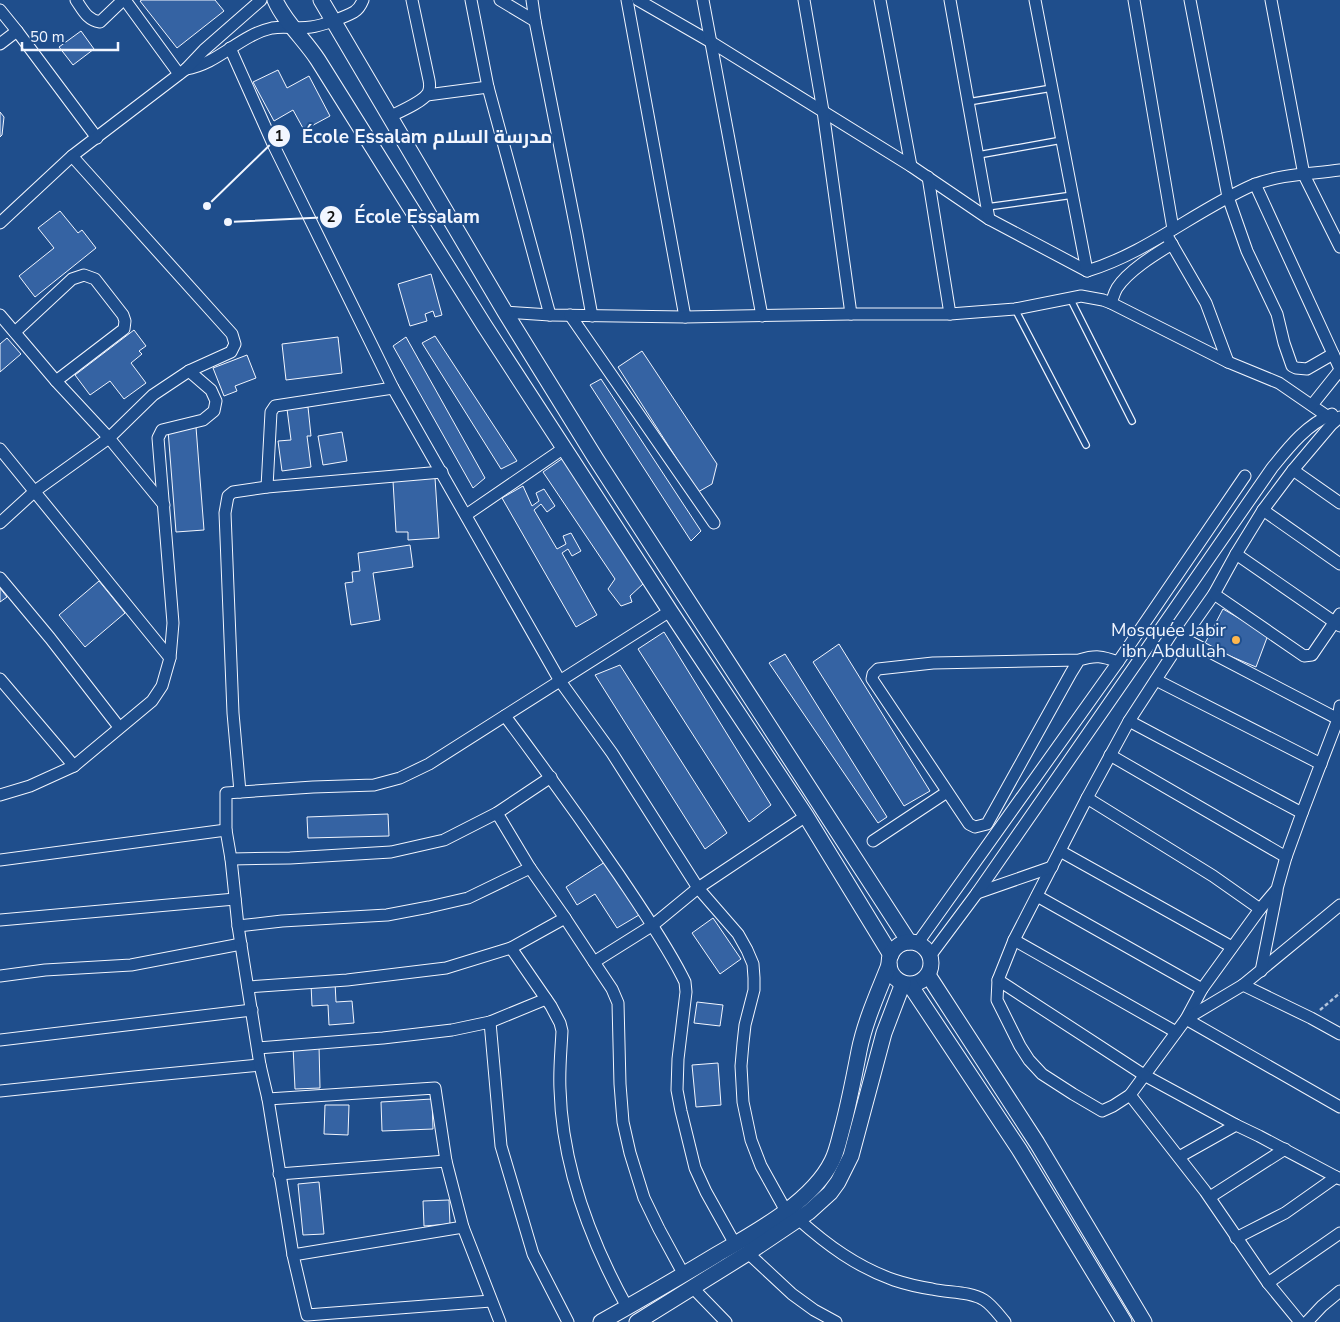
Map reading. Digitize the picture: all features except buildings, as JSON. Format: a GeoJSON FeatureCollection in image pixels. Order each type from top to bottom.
{"type":"FeatureCollection","features":[{"type":"Feature","properties":{"kind":"street"},"geometry":{"type":"LineString","coordinates":[[76,0],[87,17],[100,22],[124,0],[183,72]]}},
{"type":"Feature","properties":{"kind":"street"},"geometry":{"type":"LineString","coordinates":[[1,220],[72,156],[183,72],[204,50],[261,0]]}},
{"type":"Feature","properties":{"kind":"street"},"geometry":{"type":"LineString","coordinates":[[275,0],[283,15],[318,60],[484,326],[806,816],[890,960],[892,974],[899,981],[907,984],[920,982],[928,975],[931,966],[930,956],[925,948],[913,943],[898,946],[890,960],[867,1023],[845,1120],[833,1161],[819,1182],[792,1215]]}},
{"type":"Feature","properties":{"kind":"street"},"geometry":{"type":"LineString","coordinates":[[321,0],[505,312],[596,459],[913,943]]}},
{"type":"Feature","properties":{"kind":"street"},"geometry":{"type":"LineString","coordinates":[[183,72],[200,66],[259,32],[280,27],[310,27],[326,24],[354,12],[361,6],[363,0]]}},
{"type":"Feature","properties":{"kind":"street"},"geometry":{"type":"LineString","coordinates":[[412,0],[430,80],[430,89],[427,95]]}},
{"type":"Feature","properties":{"kind":"street"},"geometry":{"type":"LineString","coordinates":[[472,0],[488,87],[550,315]]}},
{"type":"Feature","properties":{"kind":"street"},"geometry":{"type":"LineString","coordinates":[[500,0],[535,22]]}},
{"type":"Feature","properties":{"kind":"street"},"geometry":{"type":"LineString","coordinates":[[532,0],[592,316]]}},
{"type":"Feature","properties":{"kind":"street"},"geometry":{"type":"LineString","coordinates":[[627,0],[685,317]]}},
{"type":"Feature","properties":{"kind":"street"},"geometry":{"type":"LineString","coordinates":[[638,0],[711,42],[823,111],[928,177],[990,220],[1087,271],[1126,256],[1170,235],[1228,197],[1255,184],[1288,176],[1340,170]]}},
{"type":"Feature","properties":{"kind":"street"},"geometry":{"type":"LineString","coordinates":[[703,0],[762,316]]}},
{"type":"Feature","properties":{"kind":"street"},"geometry":{"type":"LineString","coordinates":[[804,0],[823,111],[852,314]]}},
{"type":"Feature","properties":{"kind":"street"},"geometry":{"type":"LineString","coordinates":[[880,0],[911,166]]}},
{"type":"Feature","properties":{"kind":"street"},"geometry":{"type":"LineString","coordinates":[[950,0],[990,220]]}},
{"type":"Feature","properties":{"kind":"street"},"geometry":{"type":"LineString","coordinates":[[1035,0],[1087,271]]}},
{"type":"Feature","properties":{"kind":"street"},"geometry":{"type":"LineString","coordinates":[[1134,0],[1170,235],[1206,302],[1228,362]]}},
{"type":"Feature","properties":{"kind":"street"},"geometry":{"type":"LineString","coordinates":[[1190,0],[1228,197],[1247,251],[1277,314],[1292,366],[1301,370],[1307,369],[1333,354]]}},
{"type":"Feature","properties":{"kind":"street"},"geometry":{"type":"LineString","coordinates":[[1271,0],[1304,175],[1338,240]]}},
{"type":"Feature","properties":{"kind":"street"},"geometry":{"type":"LineString","coordinates":[[0,10],[97,138]]}},
{"type":"Feature","properties":{"kind":"street"},"geometry":{"type":"LineString","coordinates":[[0,44],[17,30]]}},
{"type":"Feature","properties":{"kind":"street"},"geometry":{"type":"LineString","coordinates":[[230,48],[272,144],[393,388],[560,681],[612,753],[698,888],[738,934],[747,950],[753,964],[754,990],[745,1025],[743,1043],[741,1066],[743,1102],[751,1140],[761,1166],[792,1215],[819,1239],[848,1259],[870,1271],[896,1281],[986,1300],[1005,1322]]}},
{"type":"Feature","properties":{"kind":"street"},"geometry":{"type":"LineString","coordinates":[[389,117],[427,95],[488,87]]}},
{"type":"Feature","properties":{"kind":"street"},"geometry":{"type":"LineString","coordinates":[[0,523],[35,491],[109,438],[153,395],[173,380],[231,352],[235,344],[232,334],[72,156]]}},
{"type":"Feature","properties":{"kind":"street"},"geometry":{"type":"LineString","coordinates":[[928,177],[950,314]]}},
{"type":"Feature","properties":{"kind":"street"},"geometry":{"type":"LineString","coordinates":[[1255,184],[1340,370],[1312,405]]}},
{"type":"Feature","properties":{"kind":"street"},"geometry":{"type":"LineString","coordinates":[[1111,303],[1116,289],[1170,235]]}},
{"type":"Feature","properties":{"kind":"street"},"geometry":{"type":"LineString","coordinates":[[15,332],[72,279],[84,275],[95,279],[123,315],[125,321],[124,328],[56,381]]}},
{"type":"Feature","properties":{"kind":"street"},"geometry":{"type":"LineString","coordinates":[[505,312],[550,315],[685,317],[950,314],[1015,310],[1081,296],[1111,303],[1228,362],[1279,383],[1312,405],[1333,423]]}},
{"type":"Feature","properties":{"kind":"street"},"geometry":{"type":"LineString","coordinates":[[0,315],[56,381],[109,438],[164,505]]}},
{"type":"Feature","properties":{"kind":"street"},"geometry":{"type":"LineString","coordinates":[[570,315],[714,523]]}},
{"type":"Feature","properties":{"kind":"street"},"geometry":{"type":"LineString","coordinates":[[1279,383],[1292,366]]}},
{"type":"Feature","properties":{"kind":"street"},"geometry":{"type":"LineString","coordinates":[[0,795],[30,786],[74,766],[152,701],[162,686],[170,658],[173,624],[158,438],[162,430],[202,420],[214,411],[216,401],[211,390],[189,372]]}},
{"type":"Feature","properties":{"kind":"street"},"geometry":{"type":"LineString","coordinates":[[267,488],[271,412],[275,406],[393,388]]}},
{"type":"Feature","properties":{"kind":"street"},"geometry":{"type":"LineString","coordinates":[[1277,890],[1260,909],[1232,947],[1202,989],[1186,1019],[1130,1095],[1102,1111],[1042,1074],[1029,1060],[1020,1046],[997,1000],[998,980],[1014,940],[1129,721],[1214,594],[1263,510],[1340,412]]}},
{"type":"Feature","properties":{"kind":"street"},"geometry":{"type":"LineString","coordinates":[[930,956],[977,893],[1272,468],[1310,426],[1333,423],[1340,417]]}},
{"type":"Feature","properties":{"kind":"street"},"geometry":{"type":"LineString","coordinates":[[466,515],[564,448]]}},
{"type":"Feature","properties":{"kind":"street"},"geometry":{"type":"LineString","coordinates":[[0,449],[170,658]]}},
{"type":"Feature","properties":{"kind":"street"},"geometry":{"type":"LineString","coordinates":[[1293,470],[1340,503]]}},
{"type":"Feature","properties":{"kind":"street"},"geometry":{"type":"LineString","coordinates":[[240,792],[233,713],[225,513],[228,496],[233,492],[267,488],[442,472]]}},
{"type":"Feature","properties":{"kind":"street"},"geometry":{"type":"LineString","coordinates":[[913,943],[1118,662],[1245,476]]}},
{"type":"Feature","properties":{"kind":"street"},"geometry":{"type":"LineString","coordinates":[[1263,510],[1340,564]]}},
{"type":"Feature","properties":{"kind":"street"},"geometry":{"type":"LineString","coordinates":[[1214,594],[1304,656],[1312,655],[1338,621],[1236,554]]}},
{"type":"Feature","properties":{"kind":"street"},"geometry":{"type":"LineString","coordinates":[[0,578],[50,638],[119,727]]}},
{"type":"Feature","properties":{"kind":"street"},"geometry":{"type":"LineString","coordinates":[[491,1301],[307,1318],[293,1255],[238,926],[226,830],[226,793],[374,785],[400,778],[429,764],[670,611]]}},
{"type":"Feature","properties":{"kind":"street"},"geometry":{"type":"LineString","coordinates":[[1183,638],[1338,718]]}},
{"type":"Feature","properties":{"kind":"street"},"geometry":{"type":"LineString","coordinates":[[1079,660],[987,824],[975,826],[969,824],[872,679],[873,674],[878,669],[933,663],[1079,660],[1092,656],[1106,657],[1118,662]]}},
{"type":"Feature","properties":{"kind":"street"},"geometry":{"type":"LineString","coordinates":[[1156,680],[1321,764]]}},
{"type":"Feature","properties":{"kind":"street"},"geometry":{"type":"LineString","coordinates":[[1,681],[74,766]]}},
{"type":"Feature","properties":{"kind":"street"},"geometry":{"type":"LineString","coordinates":[[1261,971],[1277,890],[1286,858],[1338,718],[1340,706]]}},
{"type":"Feature","properties":{"kind":"street"},"geometry":{"type":"LineString","coordinates":[[505,716],[551,777],[653,925],[685,982],[686,992],[678,1059],[677,1090],[689,1147],[695,1168],[706,1192],[742,1248],[792,1294],[814,1310],[836,1322]]}},
{"type":"Feature","properties":{"kind":"street"},"geometry":{"type":"LineString","coordinates":[[1129,721],[1302,813]]}},
{"type":"Feature","properties":{"kind":"street"},"geometry":{"type":"LineString","coordinates":[[1110,755],[1286,858]]}},
{"type":"Feature","properties":{"kind":"street"},"geometry":{"type":"LineString","coordinates":[[231,859],[290,858],[391,852],[444,840],[497,813],[551,777]]}},
{"type":"Feature","properties":{"kind":"street"},"geometry":{"type":"LineString","coordinates":[[873,841],[947,792]]}},
{"type":"Feature","properties":{"kind":"street"},"geometry":{"type":"LineString","coordinates":[[1087,798],[1213,876],[1260,909]]}},
{"type":"Feature","properties":{"kind":"street"},"geometry":{"type":"LineString","coordinates":[[497,813],[530,868],[612,989],[618,1003],[623,1122],[630,1153],[644,1198],[659,1230],[688,1281],[726,1322]]}},
{"type":"Feature","properties":{"kind":"street"},"geometry":{"type":"LineString","coordinates":[[594,962],[653,925],[698,888],[806,816]]}},
{"type":"Feature","properties":{"kind":"street"},"geometry":{"type":"LineString","coordinates":[[0,860],[226,830]]}},
{"type":"Feature","properties":{"kind":"street"},"geometry":{"type":"LineString","coordinates":[[1060,851],[1232,947]]}},
{"type":"Feature","properties":{"kind":"street"},"geometry":{"type":"LineString","coordinates":[[977,893],[1052,867]]}},
{"type":"Feature","properties":{"kind":"street"},"geometry":{"type":"LineString","coordinates":[[238,926],[282,921],[387,915],[429,907],[468,898],[530,868]]}},
{"type":"Feature","properties":{"kind":"street"},"geometry":{"type":"LineString","coordinates":[[1186,1019],[1243,985],[1261,971],[1338,906],[1340,893]]}},
{"type":"Feature","properties":{"kind":"street"},"geometry":{"type":"LineString","coordinates":[[1037,896],[1202,989]]}},
{"type":"Feature","properties":{"kind":"street"},"geometry":{"type":"LineString","coordinates":[[0,920],[236,899]]}},
{"type":"Feature","properties":{"kind":"street"},"geometry":{"type":"LineString","coordinates":[[248,987],[347,980],[446,968],[511,948],[565,918]]}},
{"type":"Feature","properties":{"kind":"street"},"geometry":{"type":"LineString","coordinates":[[1014,940],[1176,1032]]}},
{"type":"Feature","properties":{"kind":"street"},"geometry":{"type":"LineString","coordinates":[[0,976],[45,970],[131,965],[241,944]]}},
{"type":"Feature","properties":{"kind":"street"},"geometry":{"type":"LineString","coordinates":[[511,948],[552,1006],[560,1023],[562,1031],[560,1090],[565,1140],[571,1171],[592,1236],[627,1307]]}},
{"type":"Feature","properties":{"kind":"street"},"geometry":{"type":"LineString","coordinates":[[928,975],[1037,1143],[1144,1322]]}},
{"type":"Feature","properties":{"kind":"street"},"geometry":{"type":"LineString","coordinates":[[998,980],[1144,1075],[1338,1178],[1285,1212],[1236,1238]]}},
{"type":"Feature","properties":{"kind":"street"},"geometry":{"type":"LineString","coordinates":[[601,1322],[627,1307],[688,1281],[792,1215],[815,1207],[830,1193],[846,1169],[851,1156],[884,1032],[907,984]]}},
{"type":"Feature","properties":{"kind":"street"},"geometry":{"type":"LineString","coordinates":[[907,984],[1020,1149],[1124,1322]]}},
{"type":"Feature","properties":{"kind":"street"},"geometry":{"type":"LineString","coordinates":[[1243,985],[1340,1034]]}},
{"type":"Feature","properties":{"kind":"street"},"geometry":{"type":"LineString","coordinates":[[258,1048],[418,1035],[452,1030],[490,1022],[546,999]]}},
{"type":"Feature","properties":{"kind":"street"},"geometry":{"type":"LineString","coordinates":[[0,1040],[252,1010]]}},
{"type":"Feature","properties":{"kind":"street"},"geometry":{"type":"LineString","coordinates":[[1186,1019],[1340,1107]]}},
{"type":"Feature","properties":{"kind":"street"},"geometry":{"type":"LineString","coordinates":[[490,1022],[500,1146],[533,1254],[568,1322]]}},
{"type":"Feature","properties":{"kind":"street"},"geometry":{"type":"LineString","coordinates":[[0,1091],[134,1076],[260,1065]]}},
{"type":"Feature","properties":{"kind":"street"},"geometry":{"type":"LineString","coordinates":[[268,1099],[435,1088],[446,1161],[463,1228],[500,1322]]}},
{"type":"Feature","properties":{"kind":"street"},"geometry":{"type":"LineString","coordinates":[[1130,1095],[1210,1197],[1268,1283],[1300,1322]]}},
{"type":"Feature","properties":{"kind":"street"},"geometry":{"type":"LineString","coordinates":[[1178,1157],[1236,1125]]}},
{"type":"Feature","properties":{"kind":"street"},"geometry":{"type":"LineString","coordinates":[[1210,1197],[1285,1149]]}},
{"type":"Feature","properties":{"kind":"street"},"geometry":{"type":"LineString","coordinates":[[279,1174],[446,1161]]}},
{"type":"Feature","properties":{"kind":"street"},"geometry":{"type":"LineString","coordinates":[[293,1255],[463,1228]]}},
{"type":"Feature","properties":{"kind":"street"},"geometry":{"type":"LineString","coordinates":[[1268,1283],[1340,1232]]}},
{"type":"Feature","properties":{"kind":"street"},"geometry":{"type":"LineString","coordinates":[[640,1321],[688,1281]]}},
{"type":"Feature","properties":{"kind":"street"},"geometry":{"type":"LineString","coordinates":[[1307,1322],[1340,1291]]}},
{"type":"Feature","properties":{"kind":"lane"},"geometry":{"type":"LineString","coordinates":[[968,102],[1052,88]]}},
{"type":"Feature","properties":{"kind":"lane"},"geometry":{"type":"LineString","coordinates":[[978,155],[1062,140]]}},
{"type":"Feature","properties":{"kind":"lane"},"geometry":{"type":"LineString","coordinates":[[987,207],[1072,195]]}},
{"type":"Feature","properties":{"kind":"lane"},"geometry":{"type":"LineString","coordinates":[[1070,298],[1132,421]]}},
{"type":"Feature","properties":{"kind":"lane"},"geometry":{"type":"LineString","coordinates":[[1015,310],[1086,445]]}},
{"type":"Feature","properties":{"kind":"path"},"geometry":{"type":"LineString","coordinates":[[1311,1018],[1340,993]]}},
{"type":"Feature","properties":{"kind":"place","name":"École Essalam مدرسة السلام"},"geometry":{"type":"Point","coordinates":[207,206]}},
{"type":"Feature","properties":{"kind":"place","name":"École Essalam"},"geometry":{"type":"Point","coordinates":[228,222]}},
{"type":"Feature","properties":{"kind":"place","name":"Mosquée Jabir ibn Abdullah"},"geometry":{"type":"Point","coordinates":[1236,640]}}]}
